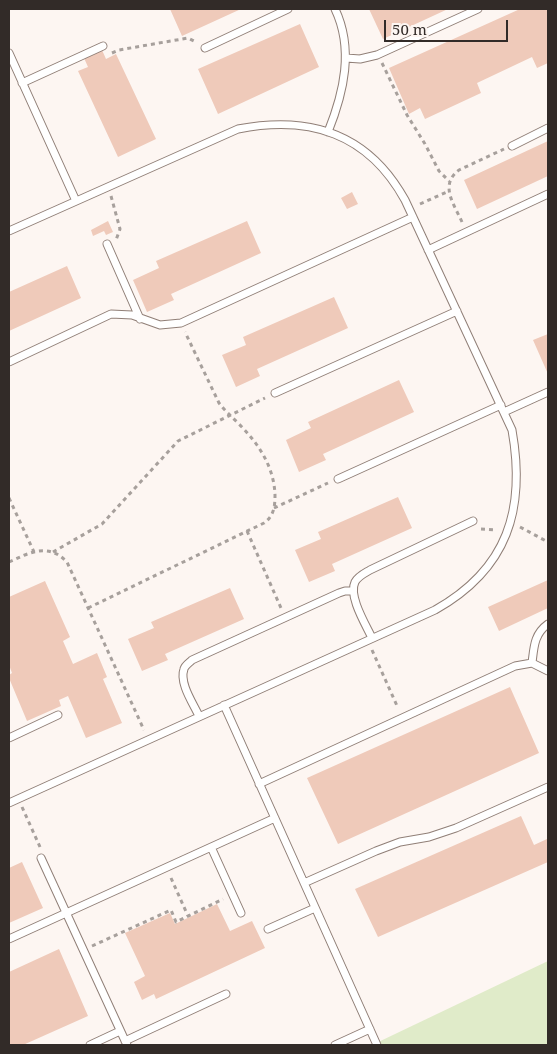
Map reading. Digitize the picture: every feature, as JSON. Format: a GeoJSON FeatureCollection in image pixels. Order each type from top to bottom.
{"type":"FeatureCollection","features":[{"type":"Feature","properties":{"kind":"lane"},"geometry":{"type":"LineString","coordinates":[[205,48],[288,9]]}},
{"type":"Feature","properties":{"kind":"lane"},"geometry":{"type":"LineString","coordinates":[[328,132],[338,108],[345,77],[346,47],[341,22],[335,9]]}},
{"type":"Feature","properties":{"kind":"lane"},"geometry":{"type":"LineString","coordinates":[[346,58],[360,59],[378,54],[478,9]]}},
{"type":"Feature","properties":{"kind":"lane"},"geometry":{"type":"LineString","coordinates":[[22,83],[103,46]]}},
{"type":"Feature","properties":{"kind":"lane"},"geometry":{"type":"LineString","coordinates":[[9,53],[76,201]]}},
{"type":"Feature","properties":{"kind":"lane"},"geometry":{"type":"LineString","coordinates":[[9,231],[238,129],[256,125],[298,124],[328,132],[355,144],[371,156],[396,184],[409,209],[512,430],[517,464],[516,491],[511,522],[504,542],[494,559],[457,598],[435,610],[9,803]]}},
{"type":"Feature","properties":{"kind":"lane"},"geometry":{"type":"LineString","coordinates":[[512,146],[548,128]]}},
{"type":"Feature","properties":{"kind":"lane"},"geometry":{"type":"LineString","coordinates":[[428,250],[548,194]]}},
{"type":"Feature","properties":{"kind":"lane"},"geometry":{"type":"LineString","coordinates":[[9,362],[111,314],[126,314],[160,325],[181,323],[413,217]]}},
{"type":"Feature","properties":{"kind":"lane"},"geometry":{"type":"LineString","coordinates":[[107,244],[140,319]]}},
{"type":"Feature","properties":{"kind":"lane"},"geometry":{"type":"LineString","coordinates":[[275,393],[457,311]]}},
{"type":"Feature","properties":{"kind":"lane"},"geometry":{"type":"LineString","coordinates":[[338,479],[503,409],[548,392]]}},
{"type":"Feature","properties":{"kind":"lane"},"geometry":{"type":"LineString","coordinates":[[370,639],[353,592],[355,583],[360,576],[473,521]]}},
{"type":"Feature","properties":{"kind":"lane"},"geometry":{"type":"LineString","coordinates":[[198,716],[185,686],[183,676],[184,667],[192,660],[346,591],[353,592]]}},
{"type":"Feature","properties":{"kind":"lane"},"geometry":{"type":"LineString","coordinates":[[532,663],[534,641],[540,630],[548,624]]}},
{"type":"Feature","properties":{"kind":"lane"},"geometry":{"type":"LineString","coordinates":[[259,784],[515,666],[532,663],[548,671]]}},
{"type":"Feature","properties":{"kind":"lane"},"geometry":{"type":"LineString","coordinates":[[224,705],[377,1045]]}},
{"type":"Feature","properties":{"kind":"lane"},"geometry":{"type":"LineString","coordinates":[[9,738],[58,715]]}},
{"type":"Feature","properties":{"kind":"lane"},"geometry":{"type":"LineString","coordinates":[[304,883],[400,842],[429,837],[456,828],[548,787]]}},
{"type":"Feature","properties":{"kind":"lane"},"geometry":{"type":"LineString","coordinates":[[9,939],[275,818]]}},
{"type":"Feature","properties":{"kind":"lane"},"geometry":{"type":"LineString","coordinates":[[211,847],[241,913]]}},
{"type":"Feature","properties":{"kind":"lane"},"geometry":{"type":"LineString","coordinates":[[41,858],[126,1043],[226,994]]}},
{"type":"Feature","properties":{"kind":"lane"},"geometry":{"type":"LineString","coordinates":[[268,929],[315,908]]}},
{"type":"Feature","properties":{"kind":"lane"},"geometry":{"type":"LineString","coordinates":[[335,1045],[370,1029]]}},
{"type":"Feature","properties":{"kind":"lane"},"geometry":{"type":"LineString","coordinates":[[90,1045],[120,1031]]}},
{"type":"Feature","properties":{"kind":"path"},"geometry":{"type":"LineString","coordinates":[[103,46],[107,55],[119,50],[188,38],[205,48]]}},
{"type":"Feature","properties":{"kind":"path"},"geometry":{"type":"LineString","coordinates":[[378,54],[407,115],[439,171],[449,181]]}},
{"type":"Feature","properties":{"kind":"path"},"geometry":{"type":"LineString","coordinates":[[466,232],[448,191],[449,181],[453,174],[460,170],[512,146]]}},
{"type":"Feature","properties":{"kind":"path"},"geometry":{"type":"LineString","coordinates":[[108,186],[120,229],[111,252]]}},
{"type":"Feature","properties":{"kind":"path"},"geometry":{"type":"LineString","coordinates":[[409,209],[448,191]]}},
{"type":"Feature","properties":{"kind":"path"},"geometry":{"type":"LineString","coordinates":[[88,608],[247,531],[269,519],[274,508],[274,488],[270,469],[264,456],[256,444],[219,403],[181,323]]}},
{"type":"Feature","properties":{"kind":"path"},"geometry":{"type":"LineString","coordinates":[[53,552],[102,524],[178,441],[275,393]]}},
{"type":"Feature","properties":{"kind":"path"},"geometry":{"type":"LineString","coordinates":[[274,508],[338,479]]}},
{"type":"Feature","properties":{"kind":"path"},"geometry":{"type":"LineString","coordinates":[[9,498],[34,552]]}},
{"type":"Feature","properties":{"kind":"path"},"geometry":{"type":"LineString","coordinates":[[247,531],[286,618]]}},
{"type":"Feature","properties":{"kind":"path"},"geometry":{"type":"LineString","coordinates":[[9,562],[34,552],[45,551],[53,552],[66,562],[148,739]]}},
{"type":"Feature","properties":{"kind":"path"},"geometry":{"type":"LineString","coordinates":[[370,639],[402,718]]}},
{"type":"Feature","properties":{"kind":"path"},"geometry":{"type":"LineString","coordinates":[[18,799],[42,851],[41,858]]}},
{"type":"Feature","properties":{"kind":"path"},"geometry":{"type":"LineString","coordinates":[[166,868],[188,916]]}},
{"type":"Feature","properties":{"kind":"path"},"geometry":{"type":"LineString","coordinates":[[83,950],[171,910],[176,922],[233,895]]}},
{"type":"Feature","properties":{"kind":"green space"},"geometry":{"type":"Polygon","coordinates":[[[548,961],[548,1045],[372,1045],[548,961]]]}},
{"type":"Feature","properties":{"kind":"building"},"geometry":{"type":"Polygon","coordinates":[[[170,9],[241,9],[182,36],[170,9]]]}},
{"type":"Feature","properties":{"kind":"building"},"geometry":{"type":"Polygon","coordinates":[[[369,9],[448,9],[383,39],[369,9]]]}},
{"type":"Feature","properties":{"kind":"building"},"geometry":{"type":"Polygon","coordinates":[[[520,9],[548,9],[548,63],[537,68],[532,57],[477,83],[481,93],[425,119],[420,108],[409,114],[389,68],[520,9]]]}},
{"type":"Feature","properties":{"kind":"building"},"geometry":{"type":"Polygon","coordinates":[[[300,24],[319,67],[218,114],[198,69],[300,24]]]}},
{"type":"Feature","properties":{"kind":"building"},"geometry":{"type":"Polygon","coordinates":[[[102,50],[106,59],[116,54],[156,139],[118,157],[78,71],[88,67],[84,58],[102,50]]]}},
{"type":"Feature","properties":{"kind":"building"},"geometry":{"type":"Polygon","coordinates":[[[548,141],[548,176],[477,209],[464,180],[548,141]]]}},
{"type":"Feature","properties":{"kind":"building"},"geometry":{"type":"Polygon","coordinates":[[[352,192],[358,204],[347,209],[341,198],[352,192]]]}},
{"type":"Feature","properties":{"kind":"building"},"geometry":{"type":"Polygon","coordinates":[[[108,221],[113,232],[106,235],[104,231],[93,236],[91,230],[108,221]]]}},
{"type":"Feature","properties":{"kind":"building"},"geometry":{"type":"Polygon","coordinates":[[[247,221],[261,253],[171,294],[174,300],[147,312],[133,280],[159,268],[156,261],[247,221]]]}},
{"type":"Feature","properties":{"kind":"building"},"geometry":{"type":"Polygon","coordinates":[[[67,266],[81,298],[9,331],[9,292],[67,266]]]}},
{"type":"Feature","properties":{"kind":"building"},"geometry":{"type":"Polygon","coordinates":[[[334,297],[348,328],[257,369],[260,376],[236,387],[222,355],[246,345],[243,337],[334,297]]]}},
{"type":"Feature","properties":{"kind":"building"},"geometry":{"type":"Polygon","coordinates":[[[548,334],[548,374],[533,340],[548,334]]]}},
{"type":"Feature","properties":{"kind":"building"},"geometry":{"type":"Polygon","coordinates":[[[399,380],[414,412],[323,454],[326,460],[299,472],[286,440],[311,428],[308,422],[399,380]]]}},
{"type":"Feature","properties":{"kind":"building"},"geometry":{"type":"Polygon","coordinates":[[[398,497],[412,528],[332,564],[335,571],[309,582],[295,550],[321,539],[318,532],[398,497]]]}},
{"type":"Feature","properties":{"kind":"building"},"geometry":{"type":"Polygon","coordinates":[[[548,580],[548,608],[499,631],[488,607],[548,580]]]}},
{"type":"Feature","properties":{"kind":"building"},"geometry":{"type":"Polygon","coordinates":[[[45,581],[70,637],[63,641],[73,664],[97,653],[107,677],[103,679],[122,723],[86,738],[68,696],[59,700],[61,706],[27,721],[9,678],[9,675],[12,673],[9,665],[9,597],[45,581]]]}},
{"type":"Feature","properties":{"kind":"building"},"geometry":{"type":"Polygon","coordinates":[[[230,588],[244,619],[165,654],[168,660],[142,671],[128,639],[154,628],[151,622],[230,588]]]}},
{"type":"Feature","properties":{"kind":"building"},"geometry":{"type":"Polygon","coordinates":[[[510,687],[539,753],[338,844],[307,778],[510,687]]]}},
{"type":"Feature","properties":{"kind":"building"},"geometry":{"type":"Polygon","coordinates":[[[521,816],[534,845],[547,839],[548,862],[378,937],[355,889],[521,816]]]}},
{"type":"Feature","properties":{"kind":"building"},"geometry":{"type":"Polygon","coordinates":[[[22,862],[43,908],[9,923],[9,868],[22,862]]]}},
{"type":"Feature","properties":{"kind":"building"},"geometry":{"type":"Polygon","coordinates":[[[217,904],[230,931],[252,921],[265,948],[156,999],[154,994],[142,1000],[134,982],[145,976],[125,933],[170,913],[175,924],[217,904]]]}},
{"type":"Feature","properties":{"kind":"building"},"geometry":{"type":"Polygon","coordinates":[[[59,949],[88,1016],[23,1045],[9,1045],[9,972],[59,949]]]}}]}
